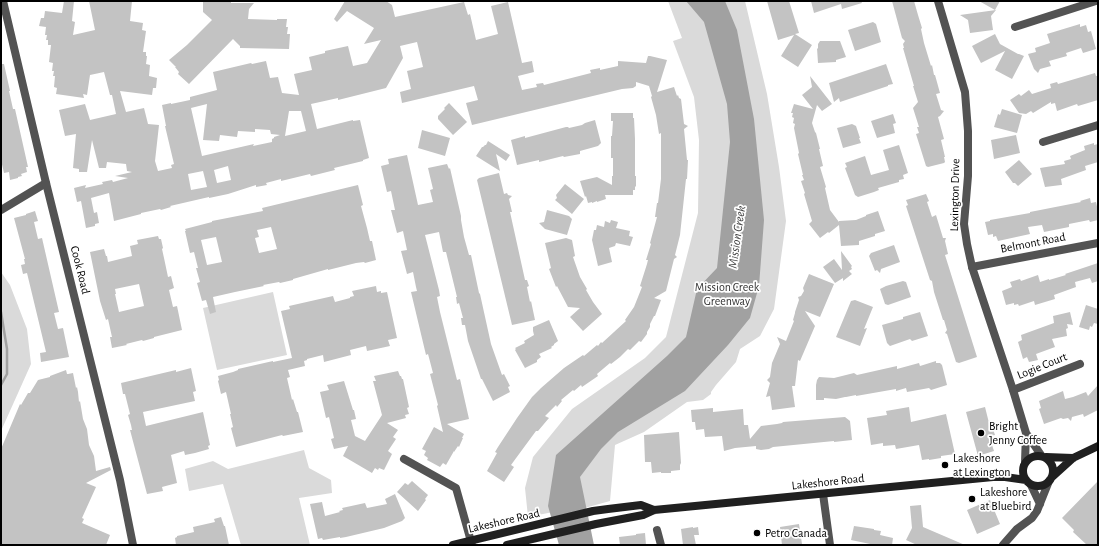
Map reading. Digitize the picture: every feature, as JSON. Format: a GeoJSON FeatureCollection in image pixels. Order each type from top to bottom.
{"type":"FeatureCollection","features":[{"type":"Feature","properties":{"kind":"main road"},"geometry":{"type":"LineString","coordinates":[[1073,458],[1035,455],[1029,458],[1024,465],[1023,474],[1028,482],[1037,486],[1044,485],[1073,458],[1098,446]]}},
{"type":"Feature","properties":{"kind":"main road"},"geometry":{"type":"LineString","coordinates":[[1044,456],[1053,466],[1054,472],[1051,479]]}},
{"type":"Feature","properties":{"kind":"main road","name":"Lakeshore Road"},"geometry":{"type":"LineString","coordinates":[[1005,477],[1024,465]]}},
{"type":"Feature","properties":{"kind":"main road","name":"Lakeshore Road"},"geometry":{"type":"LineString","coordinates":[[507,545],[596,524],[643,515],[654,510],[1005,477],[1028,482]]}},
{"type":"Feature","properties":{"kind":"main road","name":"Lakeshore Road"},"geometry":{"type":"LineString","coordinates":[[453,545],[471,543],[593,511],[641,505],[654,510]]}},
{"type":"Feature","properties":{"kind":"street","name":"Cook Road"},"geometry":{"type":"LineString","coordinates":[[3,1],[46,183],[120,480],[134,545]]}},
{"type":"Feature","properties":{"kind":"street","name":"Lexington Drive"},"geometry":{"type":"LineString","coordinates":[[938,1],[965,92],[968,131],[968,169],[964,224],[967,244],[972,267],[1026,433],[1024,465]]}},
{"type":"Feature","properties":{"kind":"street"},"geometry":{"type":"LineString","coordinates":[[1015,28],[1096,1]]}},
{"type":"Feature","properties":{"kind":"street"},"geometry":{"type":"LineString","coordinates":[[1043,142],[1098,124]]}},
{"type":"Feature","properties":{"kind":"street"},"geometry":{"type":"LineString","coordinates":[[1,210],[46,183]]}},
{"type":"Feature","properties":{"kind":"street","name":"Belmont Road"},"geometry":{"type":"LineString","coordinates":[[972,267],[1098,243]]}},
{"type":"Feature","properties":{"kind":"street","name":"Logie Court"},"geometry":{"type":"LineString","coordinates":[[1013,390],[1080,364]]}},
{"type":"Feature","properties":{"kind":"street","name":"Lexington Drive"},"geometry":{"type":"LineString","coordinates":[[1026,433],[1044,456]]}},
{"type":"Feature","properties":{"kind":"street"},"geometry":{"type":"LineString","coordinates":[[404,459],[456,488],[471,543]]}},
{"type":"Feature","properties":{"kind":"street"},"geometry":{"type":"LineString","coordinates":[[1003,545],[1017,529],[1032,518],[1037,511],[1051,479]]}},
{"type":"Feature","properties":{"kind":"street"},"geometry":{"type":"LineString","coordinates":[[1028,482],[1040,504]]}},
{"type":"Feature","properties":{"kind":"street"},"geometry":{"type":"LineString","coordinates":[[823,494],[830,545]]}},
{"type":"Feature","properties":{"kind":"street"},"geometry":{"type":"LineString","coordinates":[[657,530],[661,545]]}},
{"type":"Feature","properties":{"kind":"green space","name":"Mission Creek Greenway"},"geometry":{"type":"Polygon","coordinates":[[[668,1],[745,1],[767,94],[786,221],[774,309],[760,336],[740,349],[736,362],[716,385],[711,394],[703,400],[687,402],[644,432],[615,445],[610,501],[581,509],[528,517],[525,488],[533,457],[572,409],[645,358],[666,337],[698,213],[699,140],[694,97],[673,41],[682,38],[668,1]]]}},
{"type":"Feature","properties":{"kind":"green space"},"geometry":{"type":"Polygon","coordinates":[[[1,272],[10,285],[27,329],[31,364],[1,431],[1,272]]]}},
{"type":"Feature","properties":{"kind":"green space"},"geometry":{"type":"Polygon","coordinates":[[[273,292],[287,355],[217,370],[203,308],[273,292]]]}},
{"type":"Feature","properties":{"kind":"green space"},"geometry":{"type":"Polygon","coordinates":[[[304,450],[309,468],[331,480],[332,493],[299,498],[310,545],[241,545],[223,484],[189,491],[185,469],[213,461],[228,469],[304,450]]]}},
{"type":"Feature","properties":{"kind":"water","name":"Mission Creek"},"geometry":{"type":"Polygon","coordinates":[[[686,1],[725,1],[737,30],[754,119],[764,220],[759,286],[750,318],[728,345],[685,391],[618,432],[601,449],[580,477],[594,545],[559,545],[548,506],[556,455],[667,356],[686,337],[697,289],[717,268],[730,142],[727,104],[704,22],[686,1]]]}},
{"type":"Feature","properties":{"kind":"building"},"geometry":{"type":"Polygon","coordinates":[[[64,1],[74,1],[72,21],[75,22],[73,35],[95,30],[89,1],[132,1],[130,21],[143,23],[142,30],[146,31],[143,52],[146,52],[147,56],[146,64],[150,65],[149,76],[157,78],[156,88],[153,88],[152,95],[120,91],[126,112],[144,108],[148,124],[159,125],[155,161],[158,171],[172,168],[171,165],[174,164],[165,126],[162,105],[190,100],[190,97],[217,90],[213,72],[266,61],[270,78],[278,77],[282,93],[299,95],[294,74],[312,70],[309,57],[325,53],[325,51],[348,46],[353,66],[367,63],[381,40],[364,44],[374,28],[347,11],[337,22],[334,19],[345,1],[386,1],[392,5],[395,17],[464,2],[468,15],[470,14],[476,40],[498,34],[491,6],[508,2],[522,63],[532,61],[534,72],[518,76],[522,90],[537,87],[536,84],[543,83],[544,85],[591,73],[590,70],[600,68],[600,70],[618,66],[618,61],[646,63],[648,56],[667,60],[657,92],[674,87],[677,96],[678,95],[681,99],[684,124],[688,126],[684,129],[688,160],[687,179],[680,235],[675,255],[677,257],[674,259],[666,291],[654,298],[661,300],[647,334],[641,342],[639,341],[630,350],[628,349],[620,357],[597,374],[598,376],[582,387],[581,385],[574,391],[573,390],[561,400],[562,401],[557,407],[556,405],[545,416],[549,418],[538,431],[536,431],[511,465],[514,467],[504,482],[487,471],[497,453],[495,452],[498,447],[532,397],[564,368],[583,355],[584,356],[601,342],[602,343],[626,321],[625,320],[634,307],[642,287],[640,286],[648,260],[646,260],[657,217],[655,217],[661,179],[661,133],[659,134],[649,86],[636,82],[636,86],[633,88],[622,89],[472,125],[466,103],[478,100],[474,86],[402,103],[400,92],[411,89],[407,71],[423,67],[417,42],[400,46],[403,58],[386,88],[338,100],[338,98],[311,104],[317,129],[353,120],[360,120],[369,158],[363,161],[334,168],[335,170],[311,176],[310,174],[281,181],[281,179],[266,183],[267,185],[256,187],[256,185],[228,194],[170,206],[171,207],[161,210],[141,213],[114,221],[109,193],[91,198],[94,213],[97,212],[99,223],[95,224],[95,226],[86,228],[81,201],[77,202],[74,188],[86,185],[85,188],[103,184],[102,182],[112,180],[113,182],[128,178],[115,176],[132,172],[127,171],[126,164],[107,162],[106,168],[99,168],[92,140],[87,172],[79,172],[79,169],[73,168],[76,134],[65,136],[59,110],[85,104],[90,120],[116,114],[112,95],[110,95],[104,72],[90,75],[87,95],[83,94],[84,98],[56,94],[57,88],[54,87],[55,76],[53,76],[54,71],[52,71],[53,63],[49,62],[51,45],[48,45],[48,40],[46,40],[46,27],[39,26],[41,18],[44,18],[45,11],[62,13],[64,1]],[[207,104],[191,108],[202,156],[254,144],[253,146],[272,142],[274,137],[280,135],[271,134],[270,130],[255,129],[255,132],[238,131],[237,137],[220,135],[219,141],[203,140],[207,104]],[[289,111],[285,136],[306,131],[301,111],[289,111]],[[228,166],[214,170],[217,183],[231,180],[228,166]],[[203,171],[188,174],[191,190],[207,187],[203,171]]]}},
{"type":"Feature","properties":{"kind":"building"},"geometry":{"type":"Polygon","coordinates":[[[203,1],[254,3],[249,9],[248,19],[287,19],[287,34],[290,34],[289,49],[240,48],[240,46],[233,39],[189,84],[178,74],[179,72],[176,67],[169,60],[187,45],[212,20],[203,12],[203,1]]]}},
{"type":"Feature","properties":{"kind":"building"},"geometry":{"type":"Polygon","coordinates":[[[767,1],[789,1],[799,33],[795,34],[812,45],[798,67],[781,56],[794,35],[778,40],[767,1]]]}},
{"type":"Feature","properties":{"kind":"building"},"geometry":{"type":"Polygon","coordinates":[[[811,1],[861,1],[862,3],[842,9],[841,4],[814,13],[811,1]]]}},
{"type":"Feature","properties":{"kind":"building"},"geometry":{"type":"Polygon","coordinates":[[[892,1],[914,1],[922,28],[924,43],[940,93],[936,94],[941,110],[944,111],[938,117],[944,139],[941,140],[945,157],[944,163],[928,167],[926,166],[916,134],[919,133],[917,127],[919,127],[913,108],[918,102],[903,48],[905,41],[902,38],[892,1]]]}},
{"type":"Feature","properties":{"kind":"building"},"geometry":{"type":"Polygon","coordinates":[[[979,1],[1000,1],[995,10],[979,1]]]}},
{"type":"Feature","properties":{"kind":"building"},"geometry":{"type":"Polygon","coordinates":[[[996,10],[991,16],[993,30],[970,33],[968,20],[960,15],[996,10]]]}},
{"type":"Feature","properties":{"kind":"building"},"geometry":{"type":"Polygon","coordinates":[[[873,22],[876,24],[881,42],[855,51],[848,30],[873,22]]]}},
{"type":"Feature","properties":{"kind":"building"},"geometry":{"type":"Polygon","coordinates":[[[1080,24],[1080,27],[1086,25],[1088,32],[1091,31],[1096,49],[1083,53],[1081,48],[1066,53],[1067,56],[1049,61],[1051,66],[1040,69],[1038,73],[1034,69],[1028,54],[1036,52],[1035,48],[1050,43],[1047,34],[1080,24]]]}},
{"type":"Feature","properties":{"kind":"building"},"geometry":{"type":"Polygon","coordinates":[[[995,34],[1000,44],[1024,56],[1012,79],[995,70],[1005,51],[981,63],[972,46],[995,34]]]}},
{"type":"Feature","properties":{"kind":"building"},"geometry":{"type":"Polygon","coordinates":[[[820,41],[840,41],[846,57],[836,60],[836,62],[818,63],[817,48],[818,49],[818,44],[820,41]]]}},
{"type":"Feature","properties":{"kind":"building"},"geometry":{"type":"Polygon","coordinates":[[[1,64],[4,64],[13,109],[15,109],[28,167],[26,167],[27,172],[21,174],[22,176],[10,180],[9,172],[4,173],[1,160],[1,64]]]}},
{"type":"Feature","properties":{"kind":"building"},"geometry":{"type":"Polygon","coordinates":[[[886,64],[893,84],[840,102],[839,98],[834,102],[829,83],[886,64]]]}},
{"type":"Feature","properties":{"kind":"building"},"geometry":{"type":"Polygon","coordinates":[[[1095,73],[1096,76],[1098,76],[1098,100],[1078,106],[1077,104],[1057,111],[1055,103],[1051,104],[1051,102],[1033,113],[1031,111],[1026,114],[1019,113],[1010,100],[1019,94],[1021,96],[1029,90],[1032,94],[1051,88],[1050,84],[1057,82],[1058,84],[1095,73]]]}},
{"type":"Feature","properties":{"kind":"building"},"geometry":{"type":"Polygon","coordinates":[[[810,76],[832,104],[822,111],[817,105],[812,123],[820,149],[823,166],[820,167],[826,187],[830,210],[839,222],[856,220],[878,211],[885,231],[859,241],[859,245],[841,246],[839,225],[820,238],[809,224],[812,221],[801,181],[804,180],[798,154],[794,128],[795,124],[793,123],[794,118],[792,117],[793,113],[791,113],[794,104],[813,109],[802,95],[812,87],[810,76]]]}},
{"type":"Feature","properties":{"kind":"building"},"geometry":{"type":"Polygon","coordinates":[[[449,103],[467,122],[453,135],[438,119],[438,116],[449,103]]]}},
{"type":"Feature","properties":{"kind":"building"},"geometry":{"type":"Polygon","coordinates":[[[1002,109],[1022,115],[1017,133],[994,127],[998,114],[1000,115],[1002,109]]]}},
{"type":"Feature","properties":{"kind":"building"},"geometry":{"type":"Polygon","coordinates":[[[611,113],[633,113],[636,187],[635,186],[635,190],[633,190],[633,195],[605,195],[606,199],[588,203],[580,181],[597,177],[612,185],[613,158],[611,158],[611,136],[613,121],[611,121],[611,113]]]}},
{"type":"Feature","properties":{"kind":"building"},"geometry":{"type":"Polygon","coordinates":[[[893,114],[896,123],[893,124],[895,133],[877,138],[871,121],[893,114]]]}},
{"type":"Feature","properties":{"kind":"building"},"geometry":{"type":"Polygon","coordinates":[[[595,120],[601,143],[598,146],[580,151],[580,154],[517,165],[511,140],[525,136],[525,138],[566,127],[569,128],[582,125],[595,120]]]}},
{"type":"Feature","properties":{"kind":"building"},"geometry":{"type":"Polygon","coordinates":[[[852,124],[856,126],[861,143],[843,148],[837,128],[852,124]]]}},
{"type":"Feature","properties":{"kind":"building"},"geometry":{"type":"Polygon","coordinates":[[[422,130],[450,138],[445,156],[418,148],[422,130]]]}},
{"type":"Feature","properties":{"kind":"building"},"geometry":{"type":"Polygon","coordinates":[[[1016,135],[1020,153],[994,159],[991,140],[1016,135]]]}},
{"type":"Feature","properties":{"kind":"building"},"geometry":{"type":"Polygon","coordinates":[[[488,141],[510,155],[506,161],[496,154],[500,171],[476,156],[488,141]]]}},
{"type":"Feature","properties":{"kind":"building"},"geometry":{"type":"Polygon","coordinates":[[[1094,143],[1094,145],[1098,144],[1098,162],[1085,166],[1086,170],[1061,179],[1062,185],[1045,187],[1040,168],[1065,164],[1064,161],[1071,159],[1070,156],[1085,150],[1084,146],[1094,143]]]}},
{"type":"Feature","properties":{"kind":"building"},"geometry":{"type":"Polygon","coordinates":[[[899,145],[908,173],[903,175],[904,179],[878,188],[879,190],[874,192],[858,197],[855,195],[845,168],[847,167],[845,163],[865,156],[871,175],[889,170],[883,150],[899,145]]]}},
{"type":"Feature","properties":{"kind":"building"},"geometry":{"type":"Polygon","coordinates":[[[407,155],[418,205],[433,202],[430,190],[433,189],[428,168],[447,164],[449,169],[450,168],[461,216],[464,237],[469,255],[471,255],[491,344],[502,375],[504,374],[510,386],[508,387],[510,392],[493,401],[481,379],[468,341],[465,325],[462,325],[461,318],[463,318],[459,303],[457,304],[457,297],[446,252],[443,252],[439,232],[425,235],[439,290],[440,296],[437,297],[440,312],[457,380],[460,379],[469,419],[447,424],[464,434],[459,447],[458,446],[454,451],[446,465],[443,463],[440,467],[427,460],[428,458],[424,455],[426,451],[422,449],[434,427],[443,432],[430,374],[433,373],[428,354],[426,355],[411,292],[417,291],[413,272],[407,274],[401,251],[407,250],[403,231],[397,233],[391,210],[395,210],[391,191],[387,192],[381,166],[389,164],[388,159],[407,155]]]}},
{"type":"Feature","properties":{"kind":"building"},"geometry":{"type":"Polygon","coordinates":[[[1019,160],[1032,174],[1018,186],[1013,183],[1005,172],[1019,160]]]}},
{"type":"Feature","properties":{"kind":"building"},"geometry":{"type":"Polygon","coordinates":[[[499,173],[504,194],[507,193],[508,195],[512,196],[509,199],[512,212],[510,212],[525,280],[527,280],[529,286],[527,287],[535,320],[512,325],[477,180],[479,178],[499,173]]]}},
{"type":"Feature","properties":{"kind":"building"},"geometry":{"type":"Polygon","coordinates":[[[565,184],[584,199],[572,214],[555,200],[557,198],[556,195],[565,184]]]}},
{"type":"Feature","properties":{"kind":"building"},"geometry":{"type":"Polygon","coordinates":[[[358,185],[363,205],[361,206],[370,241],[372,241],[376,260],[328,269],[293,280],[263,285],[264,286],[213,297],[216,312],[210,314],[206,300],[202,301],[197,283],[200,282],[196,268],[198,268],[194,252],[190,253],[185,229],[212,221],[263,211],[262,208],[358,185]],[[271,227],[257,230],[259,237],[255,238],[259,253],[277,249],[271,227]],[[216,237],[201,240],[207,265],[222,262],[216,237]]]}},
{"type":"Feature","properties":{"kind":"building"},"geometry":{"type":"Polygon","coordinates":[[[926,194],[932,217],[936,215],[943,238],[946,238],[945,241],[948,254],[945,255],[977,357],[959,363],[956,362],[947,334],[945,333],[947,330],[944,320],[906,206],[908,205],[906,200],[926,194]]]}},
{"type":"Feature","properties":{"kind":"building"},"geometry":{"type":"Polygon","coordinates":[[[1090,198],[1091,203],[1096,202],[1098,220],[1090,222],[1089,220],[1069,224],[1069,227],[1044,232],[1042,225],[1028,227],[1030,234],[998,241],[996,236],[993,237],[993,234],[988,235],[985,222],[990,220],[1081,202],[1080,201],[1090,198]]]}},
{"type":"Feature","properties":{"kind":"building"},"geometry":{"type":"Polygon","coordinates":[[[547,210],[569,216],[572,219],[567,235],[545,229],[539,223],[544,222],[547,210]]]}},
{"type":"Feature","properties":{"kind":"building"},"geometry":{"type":"Polygon","coordinates":[[[35,211],[38,221],[34,222],[38,239],[42,238],[59,312],[54,313],[58,329],[63,328],[69,357],[41,362],[40,353],[46,352],[27,273],[23,274],[21,265],[25,264],[25,259],[14,218],[35,211]]]}},
{"type":"Feature","properties":{"kind":"building"},"geometry":{"type":"Polygon","coordinates":[[[611,220],[618,222],[616,228],[630,231],[629,236],[633,237],[630,246],[616,243],[615,246],[609,248],[612,262],[598,266],[592,240],[594,230],[596,230],[597,225],[604,227],[605,221],[610,223],[611,220]]]}},
{"type":"Feature","properties":{"kind":"building"},"geometry":{"type":"Polygon","coordinates":[[[158,236],[159,239],[161,239],[168,277],[171,276],[174,288],[169,290],[173,307],[177,306],[182,330],[112,348],[110,337],[112,337],[108,319],[106,320],[100,301],[90,252],[104,249],[108,262],[132,256],[130,246],[138,244],[137,240],[158,236]],[[139,284],[115,289],[119,312],[144,306],[139,284]]]}},
{"type":"Feature","properties":{"kind":"building"},"geometry":{"type":"Polygon","coordinates":[[[566,238],[572,240],[575,256],[573,257],[580,277],[593,302],[602,314],[583,331],[570,317],[580,308],[568,307],[557,286],[556,287],[549,269],[551,268],[545,243],[566,238]]]}},
{"type":"Feature","properties":{"kind":"building"},"geometry":{"type":"Polygon","coordinates":[[[894,245],[900,262],[881,269],[880,273],[877,270],[875,271],[869,256],[871,253],[894,245]]]}},
{"type":"Feature","properties":{"kind":"building"},"geometry":{"type":"Polygon","coordinates":[[[841,251],[852,266],[852,269],[849,271],[852,274],[843,281],[843,278],[835,283],[823,267],[834,259],[842,270],[841,251]]]}},
{"type":"Feature","properties":{"kind":"building"},"geometry":{"type":"Polygon","coordinates":[[[1098,263],[1098,281],[1092,283],[1090,278],[1075,282],[1076,287],[1054,295],[1055,299],[1035,305],[1034,301],[1019,306],[1018,304],[1014,305],[1014,303],[1006,305],[1002,291],[1012,287],[1010,282],[1020,279],[1021,281],[1038,275],[1040,282],[1066,275],[1065,274],[1098,263]]]}},
{"type":"Feature","properties":{"kind":"building"},"geometry":{"type":"Polygon","coordinates":[[[809,274],[834,284],[820,317],[805,311],[815,326],[800,361],[798,360],[795,386],[792,386],[795,407],[772,410],[770,396],[766,397],[770,383],[767,380],[770,377],[772,363],[780,344],[777,337],[786,341],[794,321],[793,320],[799,300],[798,297],[801,296],[804,291],[803,288],[809,274]]]}},
{"type":"Feature","properties":{"kind":"building"},"geometry":{"type":"Polygon","coordinates":[[[903,281],[906,282],[911,297],[888,305],[885,304],[880,289],[903,281]]]}},
{"type":"Feature","properties":{"kind":"building"},"geometry":{"type":"Polygon","coordinates":[[[376,286],[377,292],[387,292],[397,338],[388,340],[390,346],[367,351],[366,346],[350,350],[351,355],[324,362],[323,355],[307,359],[304,361],[305,366],[288,370],[290,377],[287,378],[292,400],[293,399],[298,412],[303,432],[282,435],[236,447],[231,428],[233,427],[226,392],[221,394],[218,376],[238,369],[292,358],[281,311],[290,309],[289,306],[333,296],[335,302],[354,296],[352,291],[376,286]]]}},
{"type":"Feature","properties":{"kind":"building"},"geometry":{"type":"Polygon","coordinates":[[[855,300],[873,307],[864,329],[867,328],[860,346],[836,337],[851,301],[855,300]]]}},
{"type":"Feature","properties":{"kind":"building"},"geometry":{"type":"Polygon","coordinates":[[[1086,305],[1098,309],[1098,324],[1094,323],[1092,327],[1090,326],[1089,330],[1079,327],[1086,305]]]}},
{"type":"Feature","properties":{"kind":"building"},"geometry":{"type":"Polygon","coordinates":[[[920,312],[928,336],[912,341],[910,339],[890,346],[887,343],[882,325],[920,312]]]}},
{"type":"Feature","properties":{"kind":"building"},"geometry":{"type":"Polygon","coordinates":[[[1070,312],[1073,325],[1067,324],[1067,336],[1052,339],[1055,347],[1036,354],[1038,360],[1029,362],[1027,357],[1023,359],[1018,342],[1022,340],[1021,335],[1054,323],[1053,316],[1070,312]]]}},
{"type":"Feature","properties":{"kind":"building"},"geometry":{"type":"Polygon","coordinates":[[[549,320],[558,341],[551,347],[552,348],[539,354],[541,357],[537,360],[537,362],[525,368],[515,348],[525,343],[524,341],[534,335],[533,327],[549,320]]]}},
{"type":"Feature","properties":{"kind":"building"},"geometry":{"type":"Polygon","coordinates":[[[936,361],[936,363],[940,363],[942,365],[947,385],[931,390],[929,388],[907,392],[906,388],[896,391],[896,389],[836,399],[824,398],[824,400],[816,400],[816,385],[819,377],[834,378],[854,373],[857,375],[897,366],[897,369],[919,363],[920,366],[936,361]]]}},
{"type":"Feature","properties":{"kind":"building"},"geometry":{"type":"Polygon","coordinates":[[[191,368],[196,391],[193,392],[195,401],[143,412],[146,426],[203,412],[210,445],[208,446],[209,449],[185,455],[184,451],[171,455],[177,483],[162,487],[163,491],[147,494],[130,430],[132,430],[128,415],[130,414],[121,383],[191,368]]]}},
{"type":"Feature","properties":{"kind":"building"},"geometry":{"type":"Polygon","coordinates":[[[66,370],[67,374],[73,373],[83,419],[87,429],[89,445],[94,456],[96,471],[110,467],[111,470],[86,483],[96,487],[82,518],[84,519],[82,523],[110,535],[106,545],[1,545],[1,449],[20,404],[21,405],[38,380],[50,377],[66,370]]]}},
{"type":"Feature","properties":{"kind":"building"},"geometry":{"type":"Polygon","coordinates":[[[398,371],[403,379],[409,414],[405,415],[406,418],[387,423],[398,430],[393,437],[396,439],[388,451],[392,454],[384,470],[379,468],[378,470],[375,468],[372,473],[343,456],[348,446],[334,449],[331,439],[334,438],[329,417],[326,418],[320,392],[329,390],[327,385],[344,381],[356,419],[351,420],[355,436],[365,441],[382,415],[373,381],[376,381],[374,376],[398,371]]]}},
{"type":"Feature","properties":{"kind":"building"},"geometry":{"type":"Polygon","coordinates":[[[1098,385],[1098,410],[1084,417],[1083,414],[1072,417],[1071,421],[1068,418],[1061,418],[1044,424],[1039,409],[1041,408],[1039,401],[1063,391],[1065,399],[1086,392],[1088,396],[1098,385]]]}},
{"type":"Feature","properties":{"kind":"building"},"geometry":{"type":"Polygon","coordinates":[[[909,407],[911,422],[946,414],[955,454],[941,456],[941,458],[922,460],[919,445],[896,449],[895,445],[883,446],[883,443],[871,445],[867,418],[887,415],[886,411],[909,407]]]}},
{"type":"Feature","properties":{"kind":"building"},"geometry":{"type":"Polygon","coordinates":[[[985,407],[989,423],[991,423],[995,435],[989,436],[994,451],[978,456],[966,412],[985,407]]]}},
{"type":"Feature","properties":{"kind":"building"},"geometry":{"type":"Polygon","coordinates":[[[713,408],[713,412],[743,409],[744,425],[748,425],[750,439],[761,426],[783,422],[845,417],[850,421],[852,440],[773,447],[761,450],[756,449],[756,446],[735,448],[724,451],[722,436],[705,437],[704,429],[696,430],[695,422],[692,422],[691,410],[713,408]]]}},
{"type":"Feature","properties":{"kind":"building"},"geometry":{"type":"Polygon","coordinates":[[[679,432],[680,470],[671,471],[671,473],[652,473],[651,462],[645,462],[644,435],[679,432]]]}},
{"type":"Feature","properties":{"kind":"building"},"geometry":{"type":"Polygon","coordinates":[[[412,481],[428,495],[418,511],[397,492],[405,483],[408,485],[412,481]]]}},
{"type":"Feature","properties":{"kind":"building"},"geometry":{"type":"Polygon","coordinates":[[[1098,481],[1098,545],[1087,545],[1073,532],[1074,530],[1062,518],[1098,481]]]}},
{"type":"Feature","properties":{"kind":"building"},"geometry":{"type":"Polygon","coordinates":[[[395,494],[405,518],[402,521],[384,528],[346,537],[323,540],[322,538],[318,539],[310,504],[322,502],[325,516],[340,512],[339,511],[343,510],[342,508],[365,503],[367,508],[387,504],[385,499],[395,494]]]}},
{"type":"Feature","properties":{"kind":"building"},"geometry":{"type":"Polygon","coordinates":[[[990,500],[1000,524],[977,534],[967,510],[990,500]]]}},
{"type":"Feature","properties":{"kind":"building"},"geometry":{"type":"Polygon","coordinates":[[[921,505],[923,527],[965,545],[917,545],[906,540],[912,528],[910,506],[921,505]]]}},
{"type":"Feature","properties":{"kind":"building"},"geometry":{"type":"Polygon","coordinates":[[[221,517],[225,526],[229,545],[176,545],[175,538],[177,536],[194,532],[193,527],[215,522],[214,519],[221,517]]]}},
{"type":"Feature","properties":{"kind":"building"},"geometry":{"type":"Polygon","coordinates":[[[799,524],[802,544],[782,545],[780,527],[799,524]]]}},
{"type":"Feature","properties":{"kind":"building"},"geometry":{"type":"Polygon","coordinates":[[[854,526],[881,531],[880,535],[893,538],[892,545],[875,545],[851,540],[854,526]]]}},
{"type":"Feature","properties":{"kind":"building"},"geometry":{"type":"Polygon","coordinates":[[[698,527],[699,535],[694,535],[696,545],[683,545],[681,529],[698,527]]]}},
{"type":"Feature","properties":{"kind":"building"},"geometry":{"type":"Polygon","coordinates":[[[645,533],[646,545],[620,545],[619,537],[645,533]]]}},
{"type":"Feature","properties":{"kind":"waterway"},"geometry":{"type":"LineString","coordinates":[[1,312],[7,349],[7,374],[1,385]]}},
{"type":"Feature","properties":{"kind":"place","name":"Bright Jenny Coffee"},"geometry":{"type":"Point","coordinates":[981,433]}},
{"type":"Feature","properties":{"kind":"place","name":"Lakeshore at Lexington"},"geometry":{"type":"Point","coordinates":[945,465]}},
{"type":"Feature","properties":{"kind":"place","name":"Lakeshore at Bluebird"},"geometry":{"type":"Point","coordinates":[972,499]}},
{"type":"Feature","properties":{"kind":"place","name":"Petro Canada"},"geometry":{"type":"Point","coordinates":[757,533]}}]}
